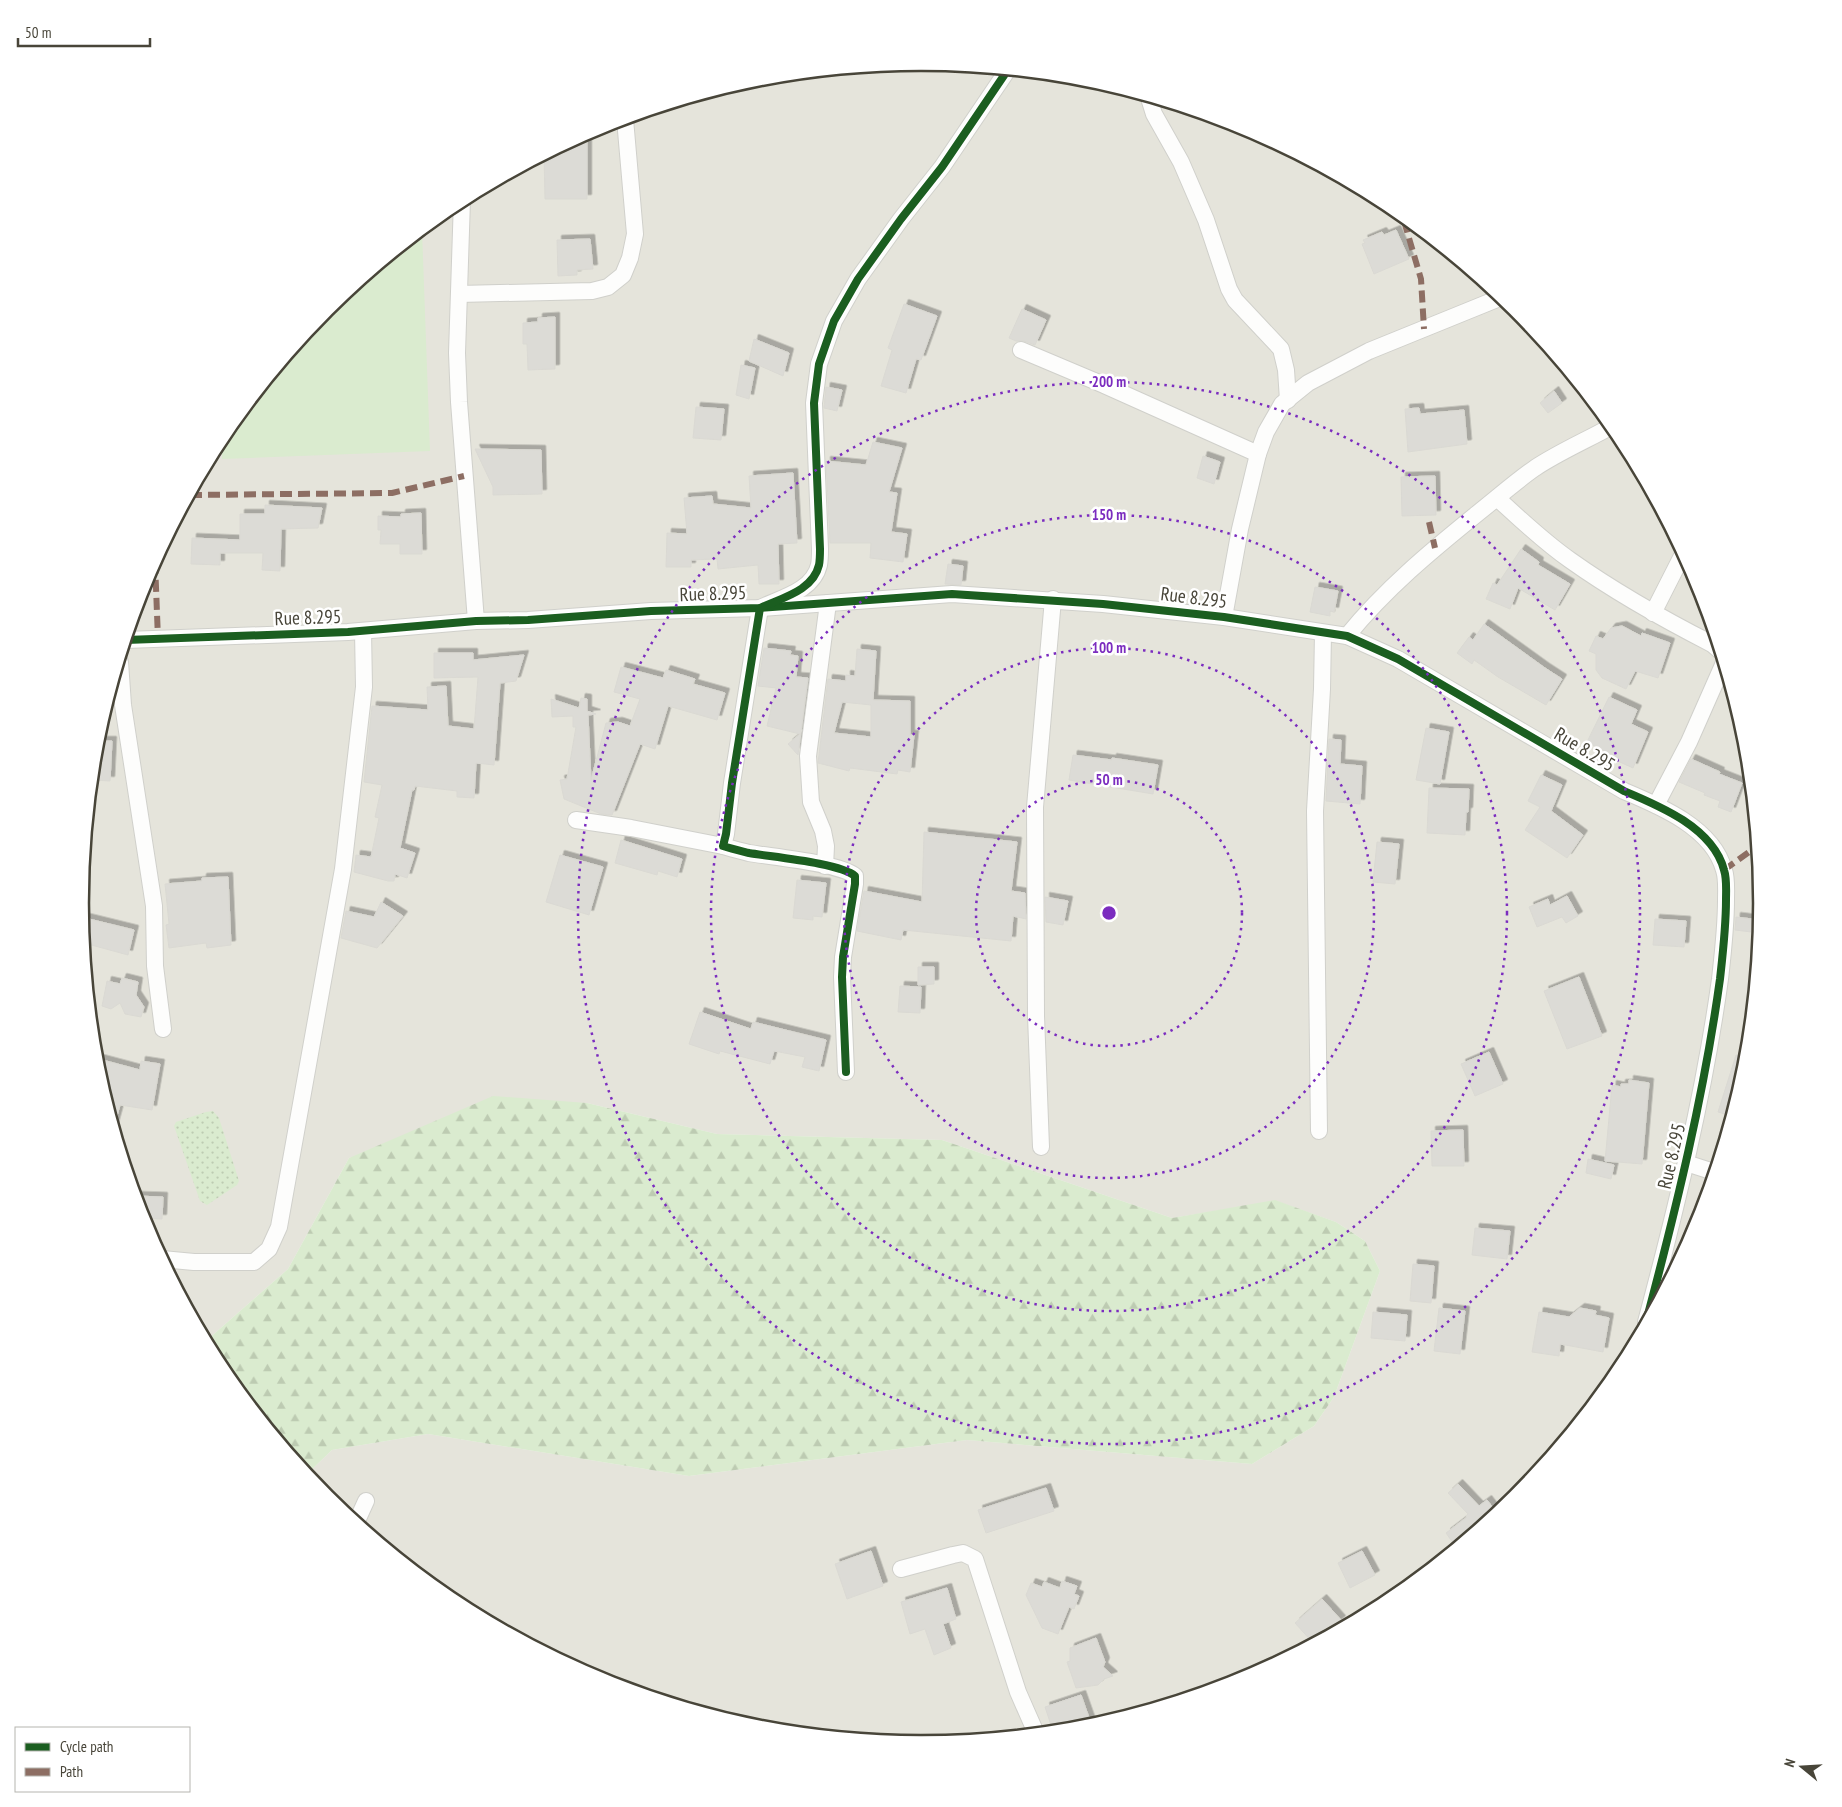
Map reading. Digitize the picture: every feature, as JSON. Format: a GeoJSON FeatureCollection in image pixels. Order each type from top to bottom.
{"type":"FeatureCollection","features":[{"type":"Feature","properties":{"kind":"street"},"geometry":{"type":"LineString","coordinates":[[723,846],[760,608],[805,587],[814,578],[819,566],[820,549],[814,402],[819,364],[834,321],[858,279],[942,167],[1004,76]]}},
{"type":"Feature","properties":{"kind":"street"},"geometry":{"type":"LineString","coordinates":[[1151,104],[1154,114],[1181,162],[1206,220],[1229,289],[1235,300],[1281,349],[1286,370],[1288,400]]}},
{"type":"Feature","properties":{"kind":"street"},"geometry":{"type":"LineString","coordinates":[[459,294],[592,291],[608,287],[623,276],[630,258],[635,234],[626,126]]}},
{"type":"Feature","properties":{"kind":"street"},"geometry":{"type":"LineString","coordinates":[[462,210],[457,353],[476,621]]}},
{"type":"Feature","properties":{"kind":"street"},"geometry":{"type":"LineString","coordinates":[[1224,617],[1240,529],[1258,454],[1266,432],[1282,404],[1308,383],[1369,351],[1494,300]]}},
{"type":"Feature","properties":{"kind":"street"},"geometry":{"type":"LineString","coordinates":[[1021,350],[1258,454]]}},
{"type":"Feature","properties":{"kind":"street"},"geometry":{"type":"LineString","coordinates":[[1347,636],[1368,610],[1403,576],[1497,498],[1535,468],[1605,430]]}},
{"type":"Feature","properties":{"kind":"street"},"geometry":{"type":"LineString","coordinates":[[1497,498],[1536,534],[1570,560],[1653,613],[1711,644]]}},
{"type":"Feature","properties":{"kind":"street"},"geometry":{"type":"LineString","coordinates":[[1653,613],[1679,561]]}},
{"type":"Feature","properties":{"kind":"street","name":"Rue 8.295"},"geometry":{"type":"LineString","coordinates":[[132,640],[363,631],[476,621],[528,620],[651,611],[760,608],[952,594],[1053,600],[1224,617],[1347,636],[1398,658],[1624,791],[1656,805],[1704,835],[1724,870],[1726,890],[1725,932],[1712,1032],[1686,1163],[1651,1303]]}},
{"type":"Feature","properties":{"kind":"street"},"geometry":{"type":"LineString","coordinates":[[1041,1147],[1036,1016],[1035,807],[1053,600]]}},
{"type":"Feature","properties":{"kind":"street"},"geometry":{"type":"LineString","coordinates":[[825,866],[826,846],[823,831],[812,802],[808,756],[828,603]]}},
{"type":"Feature","properties":{"kind":"street"},"geometry":{"type":"LineString","coordinates":[[169,1259],[194,1262],[254,1262],[269,1250],[279,1227],[344,869],[364,687],[363,631]]}},
{"type":"Feature","properties":{"kind":"street"},"geometry":{"type":"LineString","coordinates":[[1319,1131],[1316,812],[1323,633]]}},
{"type":"Feature","properties":{"kind":"street"},"geometry":{"type":"LineString","coordinates":[[1656,805],[1689,742],[1720,672]]}},
{"type":"Feature","properties":{"kind":"street"},"geometry":{"type":"LineString","coordinates":[[121,675],[123,705],[154,906],[155,966],[163,1029]]}},
{"type":"Feature","properties":{"kind":"street"},"geometry":{"type":"LineString","coordinates":[[576,820],[631,828],[723,846],[747,853],[825,866],[850,872],[855,876],[856,884],[842,977],[846,1072]]}},
{"type":"Feature","properties":{"kind":"street"},"geometry":{"type":"LineString","coordinates":[[1686,1163],[1709,1170]]}},
{"type":"Feature","properties":{"kind":"street"},"geometry":{"type":"LineString","coordinates":[[359,1517],[366,1500]]}},
{"type":"Feature","properties":{"kind":"street"},"geometry":{"type":"LineString","coordinates":[[901,1568],[953,1555],[963,1554],[975,1559],[1018,1692],[1034,1728]]}},
{"type":"Feature","properties":{"kind":"shaded area"},"geometry":{"type":"Polygon","coordinates":[[[921,71],[975,73],[1030,78],[1083,87],[1136,100],[1189,115],[1289,157],[1337,183],[1428,243],[1470,278],[1547,355],[1613,441],[1642,487],[1690,585],[1709,636],[1725,688],[1737,741],[1746,795],[1751,849],[1753,904],[1751,958],[1746,1012],[1737,1066],[1725,1119],[1709,1171],[1690,1222],[1667,1272],[1642,1320],[1613,1366],[1581,1410],[1547,1452],[1470,1529],[1428,1564],[1337,1624],[1289,1650],[1189,1692],[1083,1720],[1030,1729],[921,1736],[812,1729],[759,1720],[653,1692],[553,1650],[505,1624],[414,1564],[372,1529],[312,1470],[332,1450],[428,1434],[689,1476],[967,1440],[1252,1464],[1314,1426],[1334,1397],[1380,1271],[1365,1241],[1336,1222],[1276,1201],[1172,1218],[942,1140],[717,1134],[587,1103],[349,1158],[288,1269],[211,1337],[175,1272],[152,1222],[133,1171],[117,1119],[105,1066],[96,1012],[91,958],[89,904],[91,849],[96,795],[105,741],[117,688],[133,636],[152,585],[200,487],[229,441],[295,355],[372,278],[414,243],[505,183],[553,157],[653,115],[759,87],[812,78],[921,71]]]}},
{"type":"Feature","properties":{"kind":"green space"},"geometry":{"type":"Polygon","coordinates":[[[422,237],[430,451],[222,459],[222,452],[229,441],[295,355],[372,278],[422,237]]]}},
{"type":"Feature","properties":{"kind":"green space"},"geometry":{"type":"Polygon","coordinates":[[[493,1096],[587,1103],[717,1134],[942,1140],[1172,1218],[1275,1200],[1336,1222],[1365,1241],[1380,1271],[1334,1397],[1314,1426],[1252,1464],[967,1440],[689,1476],[428,1434],[332,1450],[312,1470],[261,1410],[211,1337],[288,1269],[349,1158],[493,1096]]]}},
{"type":"Feature","properties":{"kind":"green space"},"geometry":{"type":"Polygon","coordinates":[[[213,1111],[219,1118],[239,1181],[237,1185],[207,1205],[200,1201],[174,1126],[176,1122],[213,1111]]]}},
{"type":"Feature","properties":{"kind":"building"},"geometry":{"type":"Polygon","coordinates":[[[587,142],[587,199],[545,199],[544,162],[587,142]]]}},
{"type":"Feature","properties":{"kind":"building"},"geometry":{"type":"Polygon","coordinates":[[[1396,230],[1409,259],[1374,274],[1362,244],[1365,243],[1363,240],[1382,232],[1384,235],[1396,230]]]}},
{"type":"Feature","properties":{"kind":"building"},"geometry":{"type":"Polygon","coordinates":[[[590,239],[593,269],[577,270],[577,275],[558,276],[557,240],[590,239]]]}},
{"type":"Feature","properties":{"kind":"building"},"geometry":{"type":"Polygon","coordinates":[[[904,304],[937,316],[921,360],[916,359],[906,393],[881,386],[892,350],[888,348],[904,304]]]}},
{"type":"Feature","properties":{"kind":"building"},"geometry":{"type":"Polygon","coordinates":[[[1022,309],[1046,320],[1035,345],[1009,338],[1022,309]]]}},
{"type":"Feature","properties":{"kind":"building"},"geometry":{"type":"Polygon","coordinates":[[[555,317],[555,369],[528,370],[527,344],[523,344],[523,323],[538,322],[538,318],[555,317]]]}},
{"type":"Feature","properties":{"kind":"building"},"geometry":{"type":"Polygon","coordinates":[[[754,339],[789,353],[783,376],[749,361],[754,339]]]}},
{"type":"Feature","properties":{"kind":"building"},"geometry":{"type":"Polygon","coordinates":[[[741,365],[755,368],[749,399],[736,395],[741,365]]]}},
{"type":"Feature","properties":{"kind":"building"},"geometry":{"type":"Polygon","coordinates":[[[826,387],[842,390],[837,411],[824,408],[826,387]]]}},
{"type":"Feature","properties":{"kind":"building"},"geometry":{"type":"Polygon","coordinates":[[[1554,391],[1562,403],[1548,413],[1540,403],[1554,391]]]}},
{"type":"Feature","properties":{"kind":"building"},"geometry":{"type":"Polygon","coordinates":[[[696,407],[724,409],[721,440],[693,438],[696,407]]]}},
{"type":"Feature","properties":{"kind":"building"},"geometry":{"type":"Polygon","coordinates":[[[1419,408],[1420,414],[1464,410],[1467,444],[1408,452],[1405,409],[1419,408]]]}},
{"type":"Feature","properties":{"kind":"building"},"geometry":{"type":"Polygon","coordinates":[[[873,442],[902,448],[889,492],[897,493],[891,532],[907,534],[903,562],[870,558],[871,543],[830,543],[826,461],[866,465],[873,442]]]}},
{"type":"Feature","properties":{"kind":"building"},"geometry":{"type":"Polygon","coordinates":[[[475,449],[541,450],[542,494],[493,495],[493,487],[475,449]]]}},
{"type":"Feature","properties":{"kind":"building"},"geometry":{"type":"Polygon","coordinates":[[[1203,456],[1220,462],[1214,484],[1197,478],[1203,456]]]}},
{"type":"Feature","properties":{"kind":"building"},"geometry":{"type":"Polygon","coordinates":[[[793,473],[797,543],[778,544],[779,584],[759,584],[758,565],[718,569],[717,559],[691,560],[691,567],[666,567],[667,533],[687,534],[684,498],[712,496],[713,504],[751,508],[749,476],[793,473]]]}},
{"type":"Feature","properties":{"kind":"building"},"geometry":{"type":"Polygon","coordinates":[[[1435,476],[1436,515],[1402,516],[1401,477],[1435,476]]]}},
{"type":"Feature","properties":{"kind":"building"},"geometry":{"type":"Polygon","coordinates":[[[265,505],[322,508],[318,528],[281,529],[280,571],[262,570],[263,553],[220,553],[220,565],[191,564],[192,538],[240,540],[240,514],[265,514],[265,505]]]}},
{"type":"Feature","properties":{"kind":"building"},"geometry":{"type":"Polygon","coordinates":[[[421,513],[422,554],[400,554],[400,544],[380,544],[381,530],[378,530],[378,516],[401,517],[401,514],[421,513]]]}},
{"type":"Feature","properties":{"kind":"building"},"geometry":{"type":"Polygon","coordinates":[[[1521,549],[1539,562],[1538,565],[1570,584],[1555,610],[1518,588],[1510,609],[1486,599],[1493,583],[1497,585],[1521,549]]]}},
{"type":"Feature","properties":{"kind":"building"},"geometry":{"type":"Polygon","coordinates":[[[948,564],[963,566],[961,585],[945,584],[948,564]]]}},
{"type":"Feature","properties":{"kind":"building"},"geometry":{"type":"Polygon","coordinates":[[[1315,587],[1338,591],[1334,612],[1330,611],[1330,616],[1310,612],[1315,587]]]}},
{"type":"Feature","properties":{"kind":"building"},"geometry":{"type":"Polygon","coordinates":[[[1484,624],[1562,679],[1546,705],[1498,677],[1474,660],[1472,664],[1457,653],[1469,637],[1473,640],[1484,624]]]}},
{"type":"Feature","properties":{"kind":"building"},"geometry":{"type":"Polygon","coordinates":[[[1622,626],[1641,636],[1642,633],[1670,643],[1658,678],[1635,671],[1626,689],[1602,678],[1596,670],[1596,654],[1589,651],[1596,636],[1603,639],[1611,628],[1622,626]]]}},
{"type":"Feature","properties":{"kind":"building"},"geometry":{"type":"Polygon","coordinates":[[[764,648],[791,651],[790,655],[798,656],[796,677],[808,678],[798,755],[788,744],[800,734],[767,726],[776,688],[758,686],[764,648]]]}},
{"type":"Feature","properties":{"kind":"building"},"geometry":{"type":"Polygon","coordinates":[[[857,649],[876,651],[873,700],[910,701],[910,735],[914,735],[910,772],[898,770],[897,774],[850,768],[849,771],[818,763],[828,679],[846,681],[846,675],[855,676],[857,649]],[[842,702],[834,733],[871,737],[871,705],[842,702]]]}},
{"type":"Feature","properties":{"kind":"building"},"geometry":{"type":"Polygon","coordinates":[[[434,653],[473,653],[473,660],[524,655],[516,681],[500,683],[494,765],[476,763],[474,798],[457,797],[457,791],[415,786],[414,790],[412,790],[400,848],[415,853],[407,878],[395,874],[394,881],[388,881],[354,872],[356,855],[371,857],[379,818],[375,817],[382,785],[364,782],[372,706],[428,710],[427,687],[446,686],[448,726],[474,729],[478,677],[434,678],[434,653]]]}},
{"type":"Feature","properties":{"kind":"building"},"geometry":{"type":"Polygon","coordinates":[[[621,667],[663,678],[666,670],[695,679],[693,684],[725,693],[717,720],[668,706],[655,749],[640,744],[612,815],[601,814],[564,799],[560,780],[567,779],[576,727],[573,727],[573,716],[552,717],[551,699],[579,708],[581,698],[587,699],[587,711],[596,714],[588,715],[591,780],[606,723],[618,722],[630,726],[640,699],[614,692],[621,667]]]}},
{"type":"Feature","properties":{"kind":"building"},"geometry":{"type":"Polygon","coordinates":[[[1609,697],[1637,710],[1631,724],[1648,732],[1633,768],[1602,754],[1604,751],[1587,742],[1609,697]]]}},
{"type":"Feature","properties":{"kind":"building"},"geometry":{"type":"Polygon","coordinates":[[[1426,728],[1449,732],[1440,784],[1416,780],[1426,728]]]}},
{"type":"Feature","properties":{"kind":"building"},"geometry":{"type":"Polygon","coordinates":[[[1329,739],[1341,740],[1340,764],[1362,766],[1360,804],[1326,801],[1329,739]]]}},
{"type":"Feature","properties":{"kind":"building"},"geometry":{"type":"Polygon","coordinates":[[[105,741],[112,741],[110,781],[98,780],[105,741]]]}},
{"type":"Feature","properties":{"kind":"building"},"geometry":{"type":"Polygon","coordinates":[[[1073,755],[1112,760],[1112,758],[1158,765],[1153,794],[1069,780],[1073,755]]]}},
{"type":"Feature","properties":{"kind":"building"},"geometry":{"type":"Polygon","coordinates":[[[1691,759],[1720,772],[1719,774],[1742,783],[1731,812],[1718,807],[1720,801],[1679,782],[1691,759]]]}},
{"type":"Feature","properties":{"kind":"building"},"geometry":{"type":"Polygon","coordinates":[[[1541,775],[1562,785],[1551,811],[1583,835],[1567,858],[1525,830],[1540,807],[1528,801],[1541,775]]]}},
{"type":"Feature","properties":{"kind":"building"},"geometry":{"type":"Polygon","coordinates":[[[1429,788],[1469,789],[1465,835],[1427,833],[1429,788]]]}},
{"type":"Feature","properties":{"kind":"building"},"geometry":{"type":"Polygon","coordinates":[[[924,832],[1017,842],[1011,891],[1025,893],[1026,919],[1013,916],[1011,941],[903,930],[901,940],[857,931],[864,891],[922,902],[924,832]]]}},
{"type":"Feature","properties":{"kind":"building"},"geometry":{"type":"Polygon","coordinates":[[[621,840],[682,859],[677,877],[658,871],[657,875],[615,863],[621,840]]]}},
{"type":"Feature","properties":{"kind":"building"},"geometry":{"type":"Polygon","coordinates":[[[1377,842],[1399,844],[1395,884],[1373,882],[1377,842]]]}},
{"type":"Feature","properties":{"kind":"building"},"geometry":{"type":"Polygon","coordinates":[[[560,855],[603,867],[589,915],[546,902],[560,855]]]}},
{"type":"Feature","properties":{"kind":"building"},"geometry":{"type":"Polygon","coordinates":[[[228,877],[231,945],[207,948],[206,943],[169,948],[166,925],[169,924],[165,884],[202,881],[202,878],[228,877]]]}},
{"type":"Feature","properties":{"kind":"building"},"geometry":{"type":"Polygon","coordinates":[[[797,880],[826,883],[822,917],[813,916],[813,920],[793,918],[797,880]]]}},
{"type":"Feature","properties":{"kind":"building"},"geometry":{"type":"Polygon","coordinates":[[[1567,896],[1578,916],[1566,923],[1562,917],[1537,927],[1529,907],[1548,899],[1550,905],[1567,896]]]}},
{"type":"Feature","properties":{"kind":"building"},"geometry":{"type":"Polygon","coordinates":[[[1045,897],[1068,901],[1063,925],[1046,922],[1045,897]]]}},
{"type":"Feature","properties":{"kind":"building"},"geometry":{"type":"Polygon","coordinates":[[[381,902],[403,916],[377,948],[341,938],[346,911],[374,917],[381,902]]]}},
{"type":"Feature","properties":{"kind":"building"},"geometry":{"type":"Polygon","coordinates":[[[1736,917],[1752,919],[1752,932],[1735,930],[1736,917]]]}},
{"type":"Feature","properties":{"kind":"building"},"geometry":{"type":"Polygon","coordinates":[[[90,919],[134,930],[128,955],[91,945],[90,919]]]}},
{"type":"Feature","properties":{"kind":"building"},"geometry":{"type":"Polygon","coordinates":[[[1655,919],[1686,921],[1684,947],[1653,945],[1655,919]]]}},
{"type":"Feature","properties":{"kind":"building"},"geometry":{"type":"Polygon","coordinates":[[[918,967],[934,967],[934,984],[918,985],[918,967]]]}},
{"type":"Feature","properties":{"kind":"building"},"geometry":{"type":"Polygon","coordinates":[[[1579,977],[1602,1036],[1567,1049],[1544,991],[1579,977]]]}},
{"type":"Feature","properties":{"kind":"building"},"geometry":{"type":"Polygon","coordinates":[[[122,978],[138,982],[136,995],[144,1007],[141,1017],[125,1014],[120,1003],[111,1009],[102,1006],[107,981],[120,984],[122,978]]]}},
{"type":"Feature","properties":{"kind":"building"},"geometry":{"type":"Polygon","coordinates":[[[900,986],[921,987],[920,1013],[898,1012],[900,986]]]}},
{"type":"Feature","properties":{"kind":"building"},"geometry":{"type":"Polygon","coordinates":[[[700,1012],[751,1029],[753,1022],[826,1040],[819,1071],[802,1067],[805,1057],[774,1051],[770,1064],[720,1051],[719,1054],[689,1044],[700,1012]]]}},
{"type":"Feature","properties":{"kind":"building"},"geometry":{"type":"Polygon","coordinates":[[[1489,1052],[1503,1084],[1475,1096],[1461,1064],[1489,1052]]]}},
{"type":"Feature","properties":{"kind":"building"},"geometry":{"type":"Polygon","coordinates":[[[1736,1055],[1739,1056],[1726,1114],[1718,1112],[1736,1055]]]}},
{"type":"Feature","properties":{"kind":"building"},"geometry":{"type":"Polygon","coordinates":[[[104,1060],[140,1070],[141,1061],[160,1064],[152,1110],[120,1105],[117,1117],[104,1060]]]}},
{"type":"Feature","properties":{"kind":"building"},"geometry":{"type":"Polygon","coordinates":[[[1629,1080],[1649,1083],[1642,1164],[1605,1161],[1612,1085],[1621,1087],[1621,1084],[1629,1084],[1629,1080]]]}},
{"type":"Feature","properties":{"kind":"building"},"geometry":{"type":"Polygon","coordinates":[[[1463,1130],[1464,1166],[1432,1166],[1431,1131],[1463,1130]]]}},
{"type":"Feature","properties":{"kind":"building"},"geometry":{"type":"Polygon","coordinates":[[[1588,1159],[1614,1165],[1611,1179],[1586,1173],[1588,1159]]]}},
{"type":"Feature","properties":{"kind":"building"},"geometry":{"type":"Polygon","coordinates":[[[142,1196],[163,1197],[162,1219],[151,1218],[142,1196]]]}},
{"type":"Feature","properties":{"kind":"building"},"geometry":{"type":"Polygon","coordinates":[[[1475,1228],[1510,1231],[1507,1259],[1472,1255],[1475,1228]]]}},
{"type":"Feature","properties":{"kind":"building"},"geometry":{"type":"Polygon","coordinates":[[[1413,1264],[1434,1266],[1431,1303],[1410,1301],[1413,1264]]]}},
{"type":"Feature","properties":{"kind":"building"},"geometry":{"type":"Polygon","coordinates":[[[1439,1308],[1465,1311],[1460,1354],[1434,1351],[1439,1308]]]}},
{"type":"Feature","properties":{"kind":"building"},"geometry":{"type":"Polygon","coordinates":[[[1580,1308],[1596,1311],[1595,1315],[1609,1318],[1603,1352],[1560,1344],[1559,1356],[1532,1352],[1539,1312],[1569,1317],[1580,1308]]]}},
{"type":"Feature","properties":{"kind":"building"},"geometry":{"type":"Polygon","coordinates":[[[1373,1312],[1407,1315],[1405,1341],[1371,1338],[1373,1312]]]}},
{"type":"Feature","properties":{"kind":"building"},"geometry":{"type":"Polygon","coordinates":[[[1458,1484],[1479,1506],[1487,1500],[1493,1507],[1453,1543],[1446,1533],[1467,1517],[1468,1514],[1448,1493],[1458,1484]]]}},
{"type":"Feature","properties":{"kind":"building"},"geometry":{"type":"Polygon","coordinates":[[[1046,1488],[1054,1511],[986,1533],[978,1510],[1046,1488]]]}},
{"type":"Feature","properties":{"kind":"building"},"geometry":{"type":"Polygon","coordinates":[[[871,1551],[883,1586],[847,1599],[835,1564],[871,1551]]]}},
{"type":"Feature","properties":{"kind":"building"},"geometry":{"type":"Polygon","coordinates":[[[1362,1551],[1375,1575],[1350,1588],[1338,1563],[1362,1551]]]}},
{"type":"Feature","properties":{"kind":"building"},"geometry":{"type":"Polygon","coordinates":[[[1062,1581],[1077,1586],[1074,1594],[1079,1596],[1074,1609],[1069,1607],[1058,1634],[1042,1628],[1026,1595],[1031,1583],[1042,1587],[1044,1582],[1060,1588],[1062,1581]]]}},
{"type":"Feature","properties":{"kind":"building"},"geometry":{"type":"Polygon","coordinates":[[[947,1588],[956,1619],[943,1624],[951,1648],[934,1655],[925,1629],[910,1634],[901,1602],[947,1588]]]}},
{"type":"Feature","properties":{"kind":"building"},"geometry":{"type":"Polygon","coordinates":[[[1322,1599],[1341,1620],[1309,1639],[1295,1623],[1322,1599]]]}},
{"type":"Feature","properties":{"kind":"building"},"geometry":{"type":"Polygon","coordinates":[[[1096,1638],[1105,1662],[1103,1667],[1113,1676],[1104,1679],[1098,1685],[1076,1688],[1067,1662],[1070,1661],[1070,1648],[1096,1638]]]}},
{"type":"Feature","properties":{"kind":"building"},"geometry":{"type":"Polygon","coordinates":[[[1081,1695],[1089,1718],[1051,1725],[1045,1707],[1081,1695]]]}},
{"type":"Feature","properties":{"kind":"marked path"},"geometry":{"type":"LineString","coordinates":[[1406,228],[1421,279],[1424,329]]}},
{"type":"Feature","properties":{"kind":"marked path"},"geometry":{"type":"LineString","coordinates":[[196,495],[392,493],[464,476]]}},
{"type":"Feature","properties":{"kind":"marked path"},"geometry":{"type":"LineString","coordinates":[[1429,522],[1435,548]]}},
{"type":"Feature","properties":{"kind":"marked path"},"geometry":{"type":"LineString","coordinates":[[156,577],[158,639]]}},
{"type":"Feature","properties":{"kind":"marked path"},"geometry":{"type":"LineString","coordinates":[[1724,870],[1751,851]]}},
{"type":"Feature","properties":{"kind":"cycle path"},"geometry":{"type":"LineString","coordinates":[[846,1072],[842,977],[843,957],[855,876],[835,867],[749,853],[723,846],[732,783],[760,608],[786,597],[803,587],[816,574],[819,565],[814,403],[819,364],[834,321],[858,279],[901,219],[942,167],[1004,76]]}},
{"type":"Feature","properties":{"kind":"cycle path"},"geometry":{"type":"LineString","coordinates":[[132,640],[348,632],[476,621],[528,620],[651,611],[760,608],[952,594],[1103,604],[1224,617],[1347,636],[1398,659],[1624,791],[1683,820],[1709,842],[1718,855],[1726,877],[1726,910],[1721,969],[1706,1066],[1688,1152],[1651,1303]]}}]}
